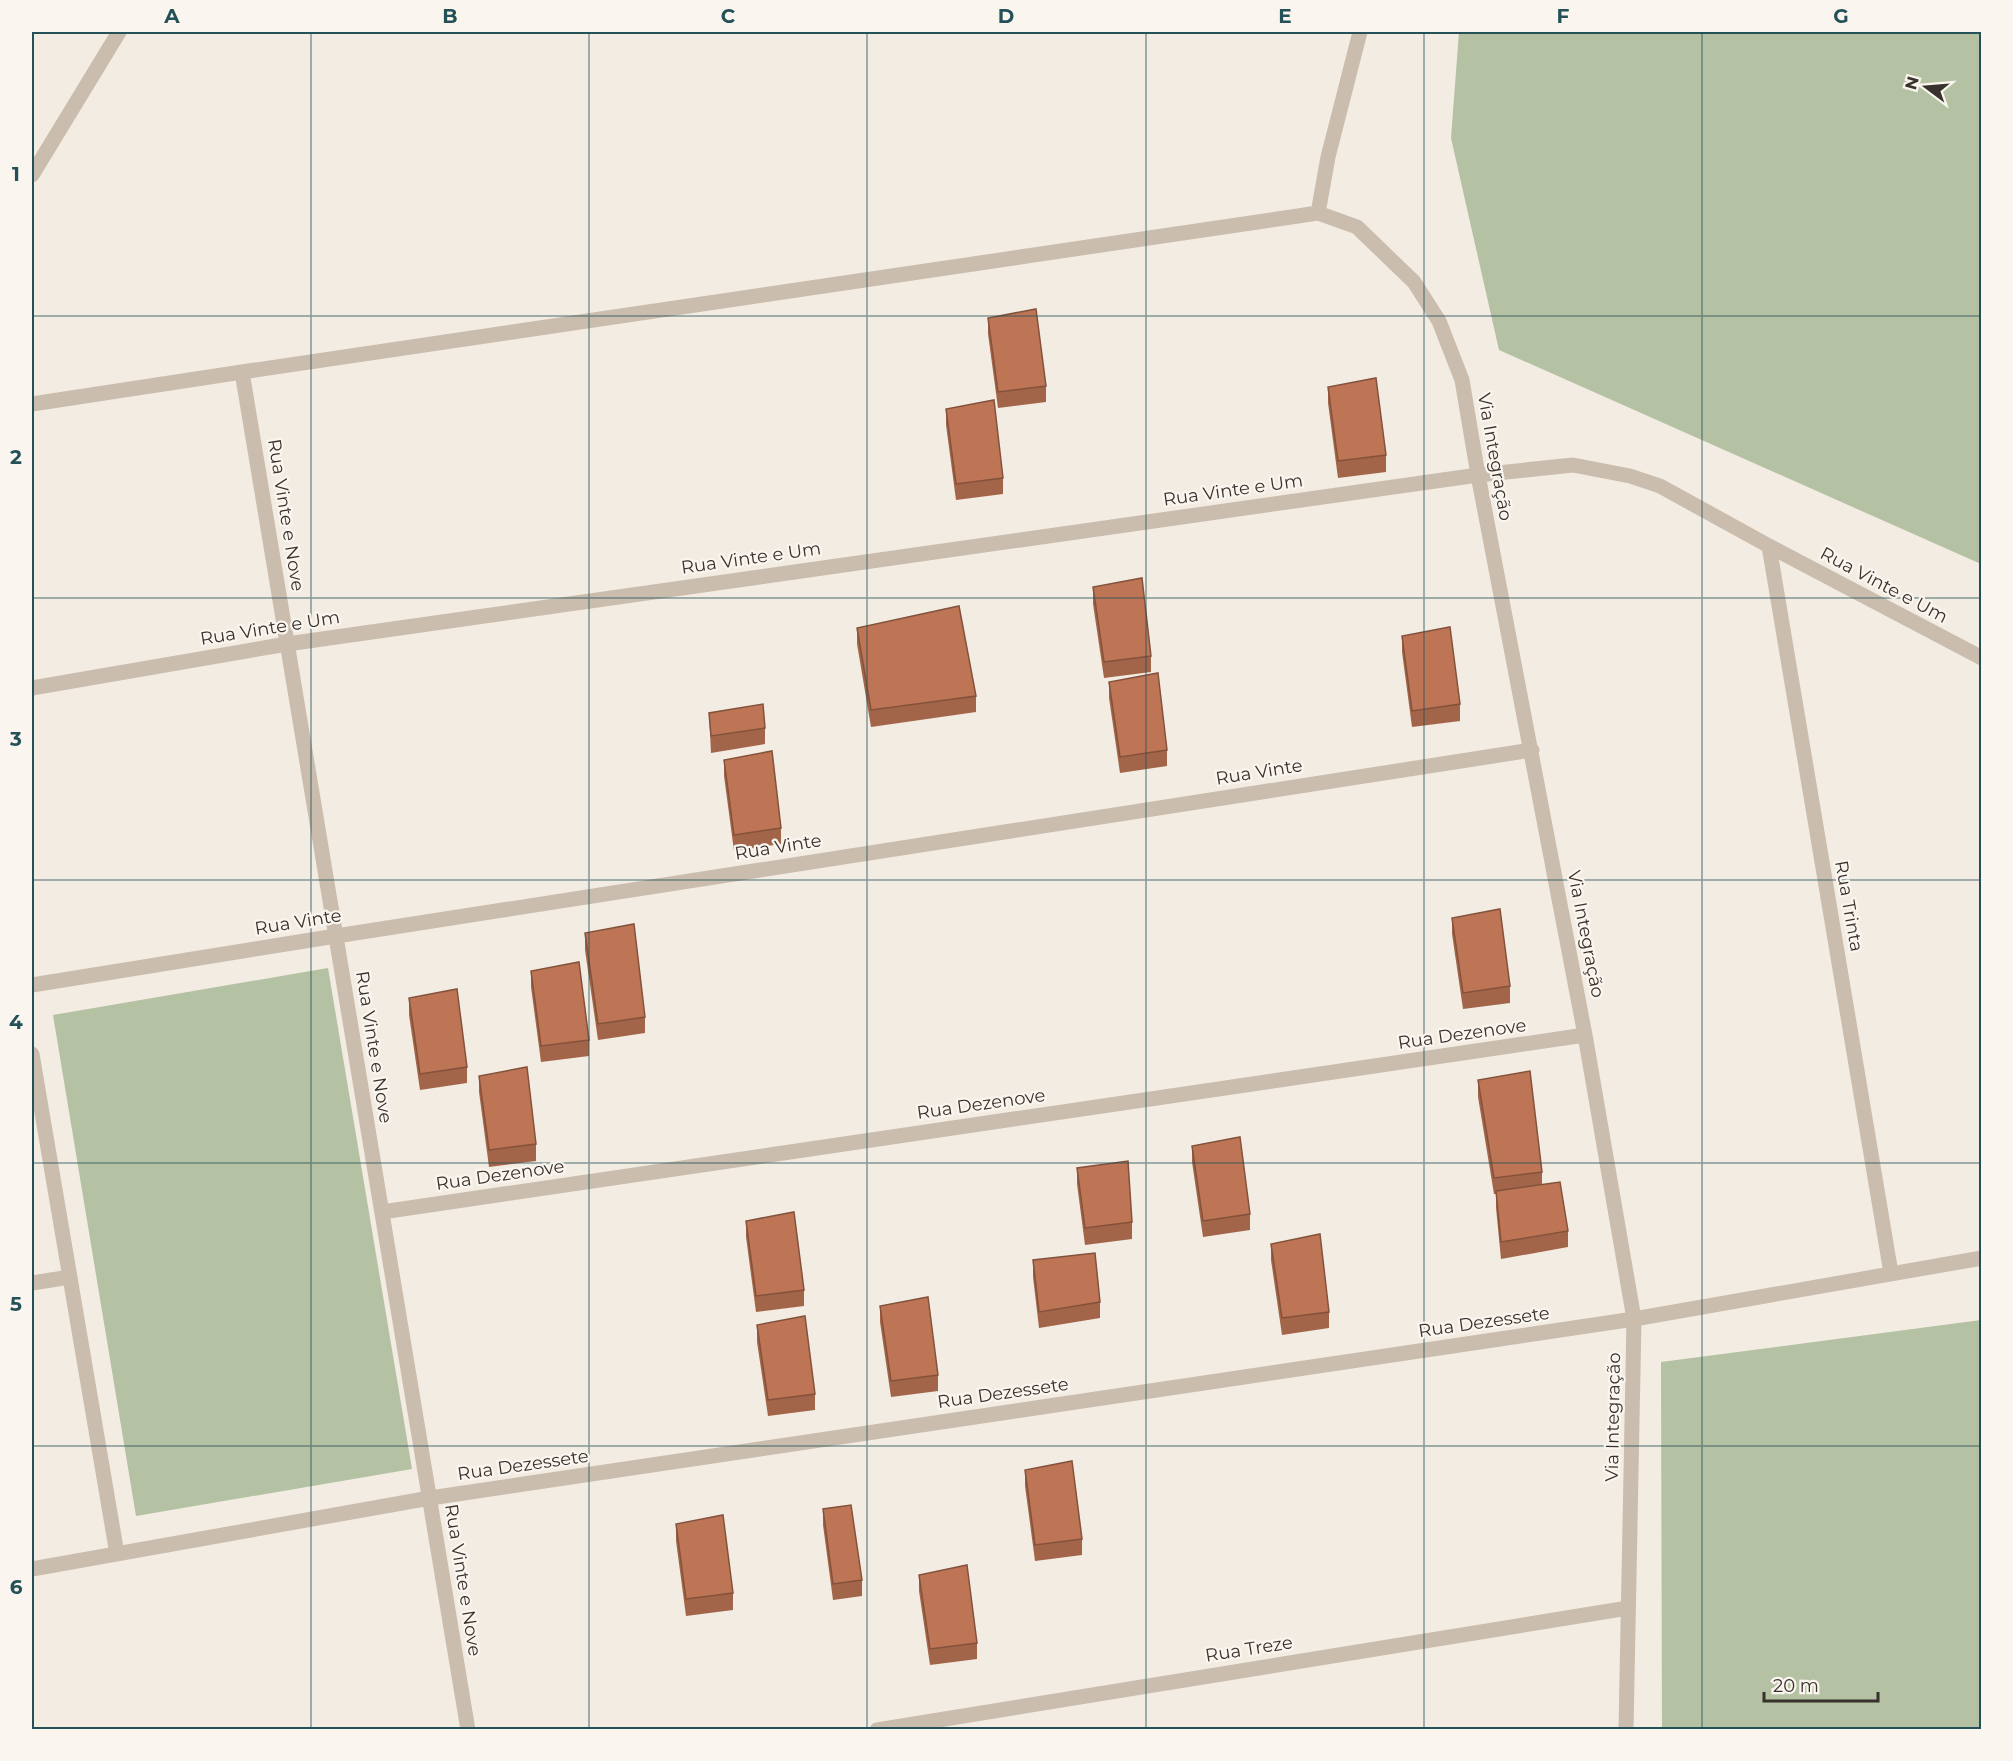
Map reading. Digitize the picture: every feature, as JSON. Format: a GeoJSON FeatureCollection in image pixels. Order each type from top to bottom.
{"type":"FeatureCollection","features":[{"type":"Feature","properties":{"kind":"street"},"geometry":{"type":"LineString","coordinates":[[32,175],[119,32]]}},
{"type":"Feature","properties":{"kind":"street"},"geometry":{"type":"LineString","coordinates":[[32,404],[1318,213],[1328,157],[1360,32]]}},
{"type":"Feature","properties":{"kind":"street","name":"Via Integração"},"geometry":{"type":"LineString","coordinates":[[1318,213],[1357,227],[1414,282],[1439,321],[1462,380],[1478,475],[1585,1035],[1634,1319],[1626,1730]]}},
{"type":"Feature","properties":{"kind":"street","name":"Rua Vinte e Nove"},"geometry":{"type":"LineString","coordinates":[[242,372],[468,1730]]}},
{"type":"Feature","properties":{"kind":"street","name":"Rua Vinte e Um"},"geometry":{"type":"LineString","coordinates":[[32,688],[287,644],[1478,475],[1573,465],[1630,476],[1660,486],[1982,658]]}},
{"type":"Feature","properties":{"kind":"street","name":"Rua Trinta"},"geometry":{"type":"LineString","coordinates":[[1769,546],[1891,1273]]}},
{"type":"Feature","properties":{"kind":"street","name":"Rua Vinte"},"geometry":{"type":"LineString","coordinates":[[32,985],[1532,750]]}},
{"type":"Feature","properties":{"kind":"street","name":"Rua Dezenove"},"geometry":{"type":"LineString","coordinates":[[382,1212],[1585,1035]]}},
{"type":"Feature","properties":{"kind":"street"},"geometry":{"type":"LineString","coordinates":[[32,1054],[117,1554]]}},
{"type":"Feature","properties":{"kind":"street","name":"Rua Dezessete"},"geometry":{"type":"LineString","coordinates":[[32,1569],[430,1498],[1634,1319],[1982,1258]]}},
{"type":"Feature","properties":{"kind":"street"},"geometry":{"type":"LineString","coordinates":[[32,1282],[70,1277]]}},
{"type":"Feature","properties":{"kind":"street","name":"Rua Treze"},"geometry":{"type":"LineString","coordinates":[[878,1730],[1628,1608]]}},
{"type":"Feature","properties":{"kind":"green space"},"geometry":{"type":"Polygon","coordinates":[[[1459,32],[1981,32],[1981,564],[1499,350],[1451,138],[1459,32]]]}},
{"type":"Feature","properties":{"kind":"green space"},"geometry":{"type":"Polygon","coordinates":[[[328,968],[412,1469],[136,1516],[53,1015],[328,968]]]}},
{"type":"Feature","properties":{"kind":"green space"},"geometry":{"type":"Polygon","coordinates":[[[1981,1320],[1981,1729],[1662,1729],[1661,1362],[1981,1320]]]}},
{"type":"Feature","properties":{"kind":"building"},"geometry":{"type":"Polygon","coordinates":[[[1036,309],[1046,386],[998,392],[988,318],[1036,309]]]}},
{"type":"Feature","properties":{"kind":"building"},"geometry":{"type":"Polygon","coordinates":[[[1376,378],[1386,455],[1338,461],[1328,387],[1376,378]]]}},
{"type":"Feature","properties":{"kind":"building"},"geometry":{"type":"Polygon","coordinates":[[[994,400],[1003,478],[956,484],[946,409],[994,400]]]}},
{"type":"Feature","properties":{"kind":"building"},"geometry":{"type":"Polygon","coordinates":[[[1142,578],[1151,656],[1104,662],[1093,587],[1142,578]]]}},
{"type":"Feature","properties":{"kind":"building"},"geometry":{"type":"Polygon","coordinates":[[[959,606],[976,696],[871,710],[857,628],[959,606]]]}},
{"type":"Feature","properties":{"kind":"building"},"geometry":{"type":"Polygon","coordinates":[[[1450,627],[1460,704],[1412,711],[1402,636],[1450,627]]]}},
{"type":"Feature","properties":{"kind":"building"},"geometry":{"type":"Polygon","coordinates":[[[1158,673],[1167,750],[1120,757],[1109,682],[1158,673]]]}},
{"type":"Feature","properties":{"kind":"building"},"geometry":{"type":"Polygon","coordinates":[[[763,704],[765,728],[711,736],[709,713],[763,704]]]}},
{"type":"Feature","properties":{"kind":"building"},"geometry":{"type":"Polygon","coordinates":[[[772,751],[781,828],[734,835],[724,760],[772,751]]]}},
{"type":"Feature","properties":{"kind":"building"},"geometry":{"type":"Polygon","coordinates":[[[1500,909],[1510,986],[1463,993],[1452,918],[1500,909]]]}},
{"type":"Feature","properties":{"kind":"building"},"geometry":{"type":"Polygon","coordinates":[[[634,924],[645,1017],[598,1024],[585,933],[634,924]]]}},
{"type":"Feature","properties":{"kind":"building"},"geometry":{"type":"Polygon","coordinates":[[[579,962],[589,1040],[541,1046],[531,971],[579,962]]]}},
{"type":"Feature","properties":{"kind":"building"},"geometry":{"type":"Polygon","coordinates":[[[457,989],[467,1067],[420,1074],[409,998],[457,989]]]}},
{"type":"Feature","properties":{"kind":"building"},"geometry":{"type":"Polygon","coordinates":[[[527,1067],[536,1144],[489,1150],[479,1076],[527,1067]]]}},
{"type":"Feature","properties":{"kind":"building"},"geometry":{"type":"Polygon","coordinates":[[[1530,1071],[1542,1172],[1494,1178],[1478,1080],[1530,1071]]]}},
{"type":"Feature","properties":{"kind":"building"},"geometry":{"type":"Polygon","coordinates":[[[1240,1137],[1250,1214],[1203,1221],[1192,1146],[1240,1137]]]}},
{"type":"Feature","properties":{"kind":"building"},"geometry":{"type":"Polygon","coordinates":[[[1128,1161],[1132,1222],[1085,1228],[1077,1168],[1128,1161]]]}},
{"type":"Feature","properties":{"kind":"building"},"geometry":{"type":"Polygon","coordinates":[[[1560,1182],[1568,1231],[1501,1242],[1496,1191],[1560,1182]]]}},
{"type":"Feature","properties":{"kind":"building"},"geometry":{"type":"Polygon","coordinates":[[[794,1212],[804,1290],[756,1296],[746,1221],[794,1212]]]}},
{"type":"Feature","properties":{"kind":"building"},"geometry":{"type":"Polygon","coordinates":[[[1320,1234],[1329,1312],[1282,1318],[1271,1244],[1320,1234]]]}},
{"type":"Feature","properties":{"kind":"building"},"geometry":{"type":"Polygon","coordinates":[[[1095,1253],[1100,1302],[1039,1312],[1033,1260],[1095,1253]]]}},
{"type":"Feature","properties":{"kind":"building"},"geometry":{"type":"Polygon","coordinates":[[[928,1297],[938,1375],[891,1381],[880,1306],[928,1297]]]}},
{"type":"Feature","properties":{"kind":"building"},"geometry":{"type":"Polygon","coordinates":[[[805,1316],[815,1394],[768,1400],[757,1325],[805,1316]]]}},
{"type":"Feature","properties":{"kind":"building"},"geometry":{"type":"Polygon","coordinates":[[[1072,1461],[1082,1539],[1035,1545],[1025,1470],[1072,1461]]]}},
{"type":"Feature","properties":{"kind":"building"},"geometry":{"type":"Polygon","coordinates":[[[851,1505],[862,1580],[833,1584],[823,1509],[851,1505]]]}},
{"type":"Feature","properties":{"kind":"building"},"geometry":{"type":"Polygon","coordinates":[[[723,1515],[733,1593],[686,1599],[676,1524],[723,1515]]]}},
{"type":"Feature","properties":{"kind":"building"},"geometry":{"type":"Polygon","coordinates":[[[967,1565],[977,1643],[930,1649],[919,1575],[967,1565]]]}}]}
